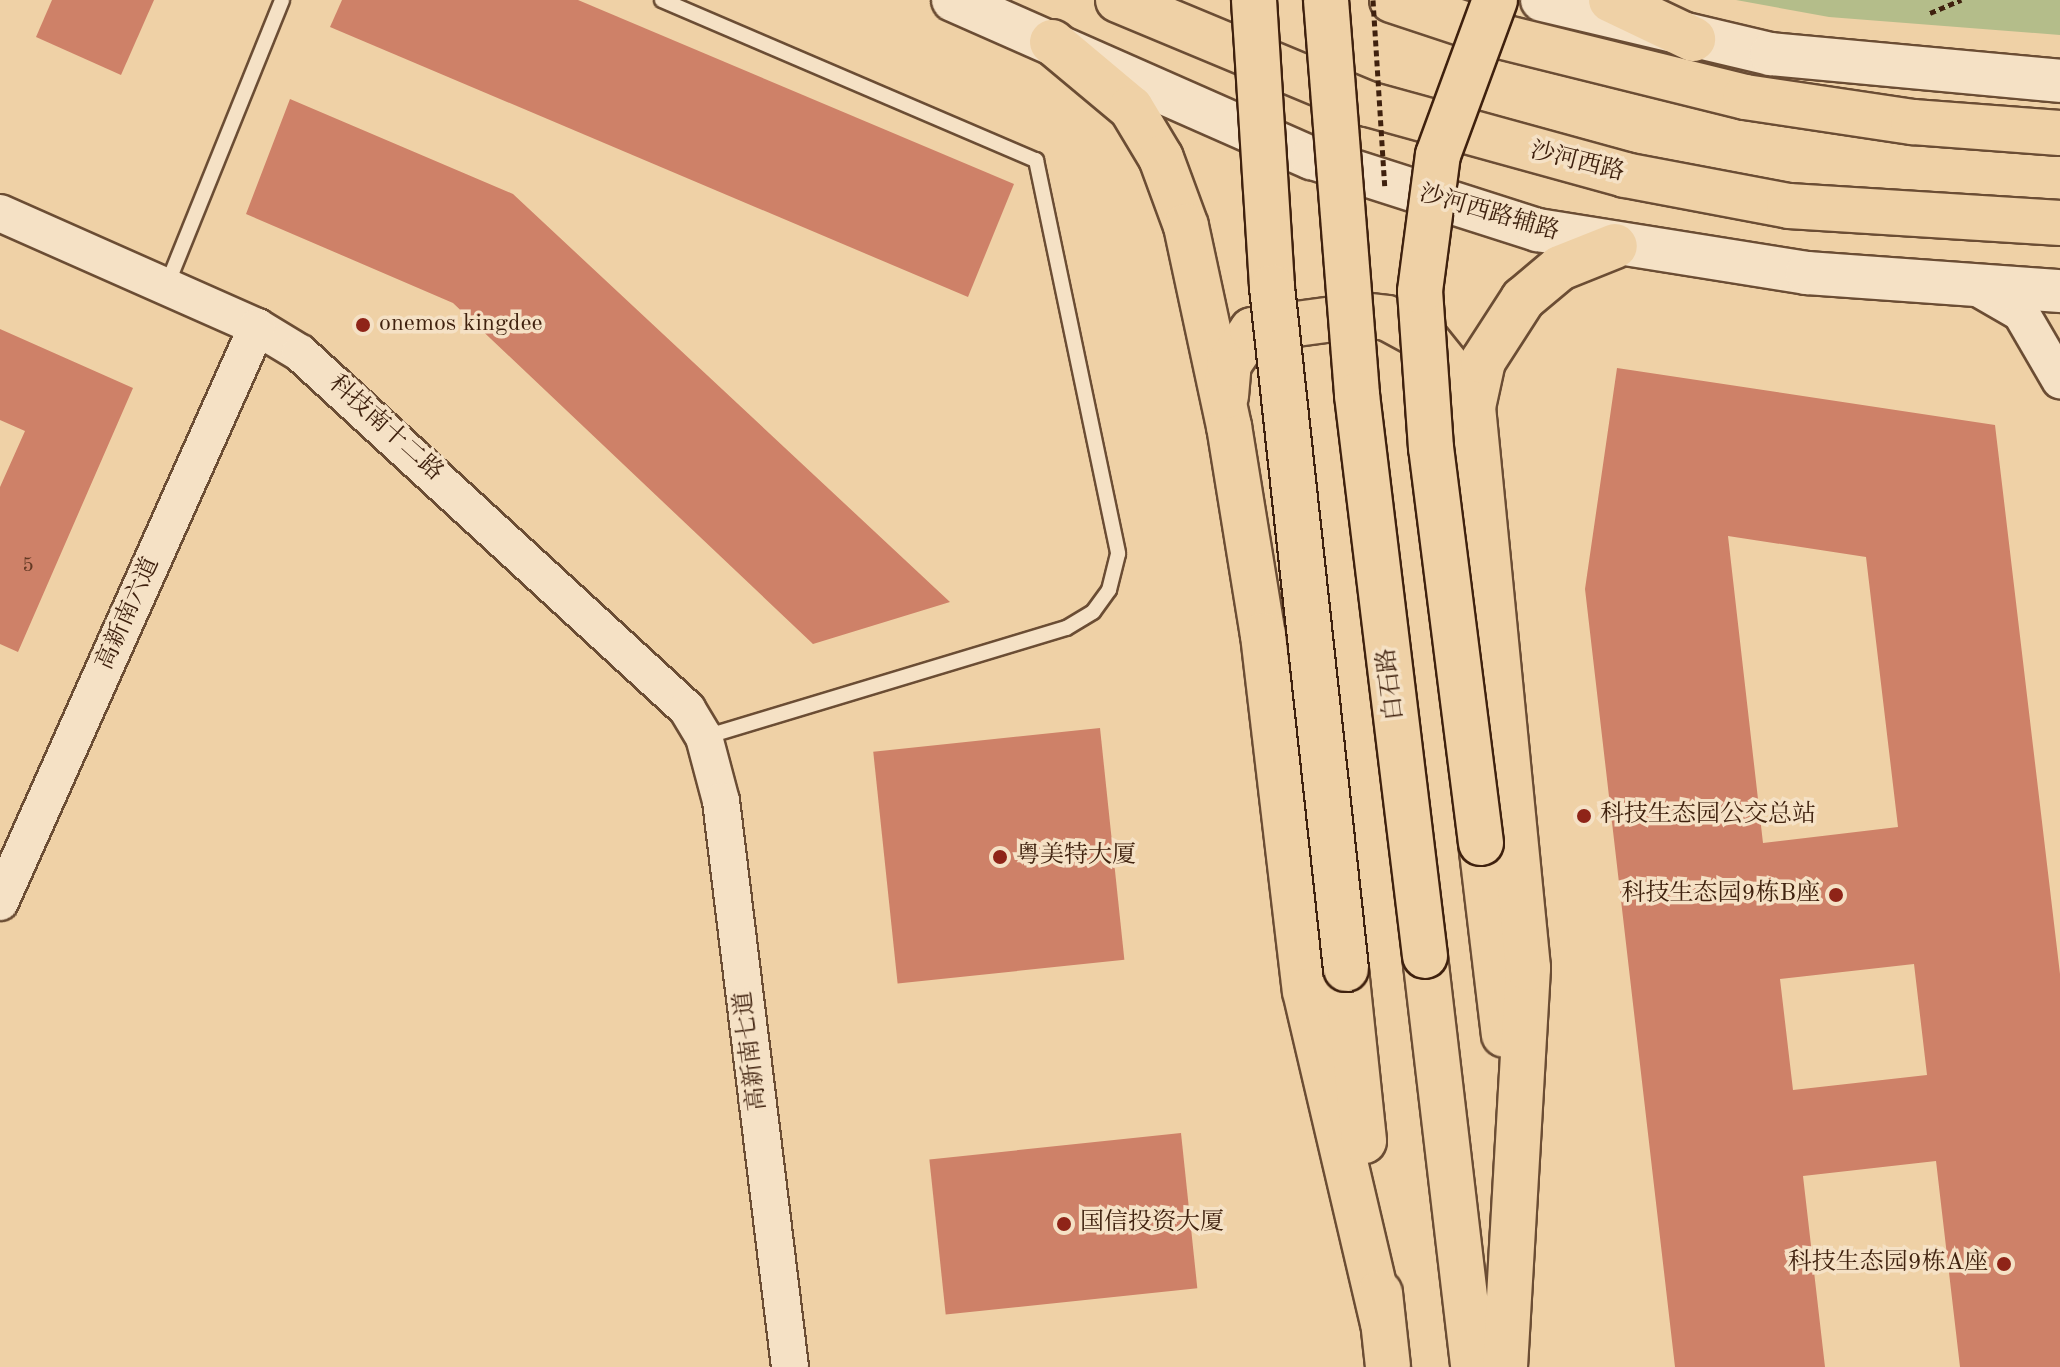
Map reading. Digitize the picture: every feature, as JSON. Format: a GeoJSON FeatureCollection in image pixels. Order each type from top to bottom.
{"type":"FeatureCollection","features":[{"type":"Feature","properties":{"kind":"main road","name":"沙河西路辅路"},"geometry":{"type":"LineString","coordinates":[[953,0],[1052,42],[1195,110],[1366,177],[1499,220],[1615,246],[1807,273],[2060,291]]}},
{"type":"Feature","properties":{"kind":"main road","name":"沙河西路"},"geometry":{"type":"LineString","coordinates":[[1118,0],[1368,104],[1467,134],[1707,192],[1877,216],[2060,223]]}},
{"type":"Feature","properties":{"kind":"main road"},"geometry":{"type":"LineString","coordinates":[[1254,0],[1272,287],[1388,1367]]}},
{"type":"Feature","properties":{"kind":"main road","name":"白石路"},"geometry":{"type":"LineString","coordinates":[[1326,0],[1357,395],[1473,1367]]}},
{"type":"Feature","properties":{"kind":"main road"},"geometry":{"type":"LineString","coordinates":[[1392,0],[1503,37],[1745,97],[1913,122],[2060,133]]}},
{"type":"Feature","properties":{"kind":"main road"},"geometry":{"type":"LineString","coordinates":[[1495,0],[1438,155],[1420,291],[1431,448],[1519,1161]]}},
{"type":"Feature","properties":{"kind":"main road"},"geometry":{"type":"LineString","coordinates":[[1542,0],[1693,39],[1862,67],[2060,81]]}},
{"type":"Feature","properties":{"kind":"main road"},"geometry":{"type":"LineString","coordinates":[[1611,0],[1693,39]]}},
{"type":"Feature","properties":{"kind":"main road"},"geometry":{"type":"LineString","coordinates":[[1052,42],[1113,88],[1161,158],[1186,226],[1229,426],[1263,635],[1305,991],[1383,1323]]}},
{"type":"Feature","properties":{"kind":"main road"},"geometry":{"type":"LineString","coordinates":[[1877,216],[2060,241]]}},
{"type":"Feature","properties":{"kind":"main road"},"geometry":{"type":"LineString","coordinates":[[1473,436],[1476,383],[1509,315],[1560,268],[1615,246]]}},
{"type":"Feature","properties":{"kind":"main road"},"geometry":{"type":"LineString","coordinates":[[1229,426],[1229,364],[1252,330],[1363,315],[1407,327],[1443,357],[1458,379],[1473,436],[1526,922],[1519,1161],[1505,1367]]}},
{"type":"Feature","properties":{"kind":"street","name":"科技南十二路"},"geometry":{"type":"LineString","coordinates":[[0,213],[257,327],[300,353],[668,685],[704,737]]}},
{"type":"Feature","properties":{"kind":"street"},"geometry":{"type":"LineString","coordinates":[[1976,287],[2021,313],[2060,380]]}},
{"type":"Feature","properties":{"kind":"street","name":"高新南六道"},"geometry":{"type":"LineString","coordinates":[[0,902],[257,327]]}},
{"type":"Feature","properties":{"kind":"street","name":"高新南七道"},"geometry":{"type":"LineString","coordinates":[[704,737],[721,801],[790,1367]]}},
{"type":"Feature","properties":{"kind":"lane"},"geometry":{"type":"LineString","coordinates":[[167,286],[282,0]]}},
{"type":"Feature","properties":{"kind":"lane"},"geometry":{"type":"LineString","coordinates":[[662,0],[1036,160],[1118,554],[1109,590],[1093,612],[1066,628],[704,737]]}},
{"type":"Feature","properties":{"kind":"path"},"geometry":{"type":"LineString","coordinates":[[1373,0],[1385,189]]}},
{"type":"Feature","properties":{"kind":"path"},"geometry":{"type":"LineString","coordinates":[[1930,13],[1961,0]]}},
{"type":"Feature","properties":{"kind":"green space"},"geometry":{"type":"Polygon","coordinates":[[[1736,0],[2060,0],[2060,35],[1829,17],[1736,0]]]}},
{"type":"Feature","properties":{"kind":"building"},"geometry":{"type":"Polygon","coordinates":[[[52,0],[154,0],[121,75],[36,37],[52,0]]]}},
{"type":"Feature","properties":{"kind":"building"},"geometry":{"type":"Polygon","coordinates":[[[342,0],[578,0],[1014,184],[968,297],[330,27],[342,0]]]}},
{"type":"Feature","properties":{"kind":"building"},"geometry":{"type":"Polygon","coordinates":[[[290,99],[513,194],[950,602],[813,644],[453,303],[246,214],[290,99]]]}},
{"type":"Feature","properties":{"kind":"building"},"geometry":{"type":"Polygon","coordinates":[[[0,329],[133,388],[18,652],[0,644],[0,487],[25,431],[0,420],[0,329]]]}},
{"type":"Feature","properties":{"kind":"building","name":"科技生态园9栋B座"},"geometry":{"type":"Polygon","coordinates":[[[1617,368],[1995,425],[2060,974],[2060,1367],[1960,1367],[1936,1161],[1803,1176],[1825,1367],[1675,1367],[1585,589],[1617,368]],[[1728,536],[1763,843],[1898,827],[1866,557],[1728,536]],[[1914,964],[1780,979],[1793,1090],[1927,1075],[1914,964]]]}},
{"type":"Feature","properties":{"kind":"building","name":"粤美特大厦"},"geometry":{"type":"Polygon","coordinates":[[[1100,728],[1124,960],[898,984],[873,752],[1100,728]]]}},
{"type":"Feature","properties":{"kind":"building","name":"国信投资大厦"},"geometry":{"type":"Polygon","coordinates":[[[1181,1133],[1197,1288],[946,1315],[929,1159],[1181,1133]]]}},
{"type":"Feature","properties":{"kind":"place","name":"onemos kingdee"},"geometry":{"type":"Point","coordinates":[363,325]}},
{"type":"Feature","properties":{"kind":"place","name":"科技生态园公交总站"},"geometry":{"type":"Point","coordinates":[1584,816]}},
{"type":"Feature","properties":{"kind":"place","name":"粤美特大厦"},"geometry":{"type":"Point","coordinates":[1000,857]}},
{"type":"Feature","properties":{"kind":"place","name":"科技生态园9栋B座"},"geometry":{"type":"Point","coordinates":[1836,895]}},
{"type":"Feature","properties":{"kind":"place","name":"国信投资大厦"},"geometry":{"type":"Point","coordinates":[1064,1224]}},
{"type":"Feature","properties":{"kind":"place","name":"科技生态园9栋A座"},"geometry":{"type":"Point","coordinates":[2004,1264]}}]}
